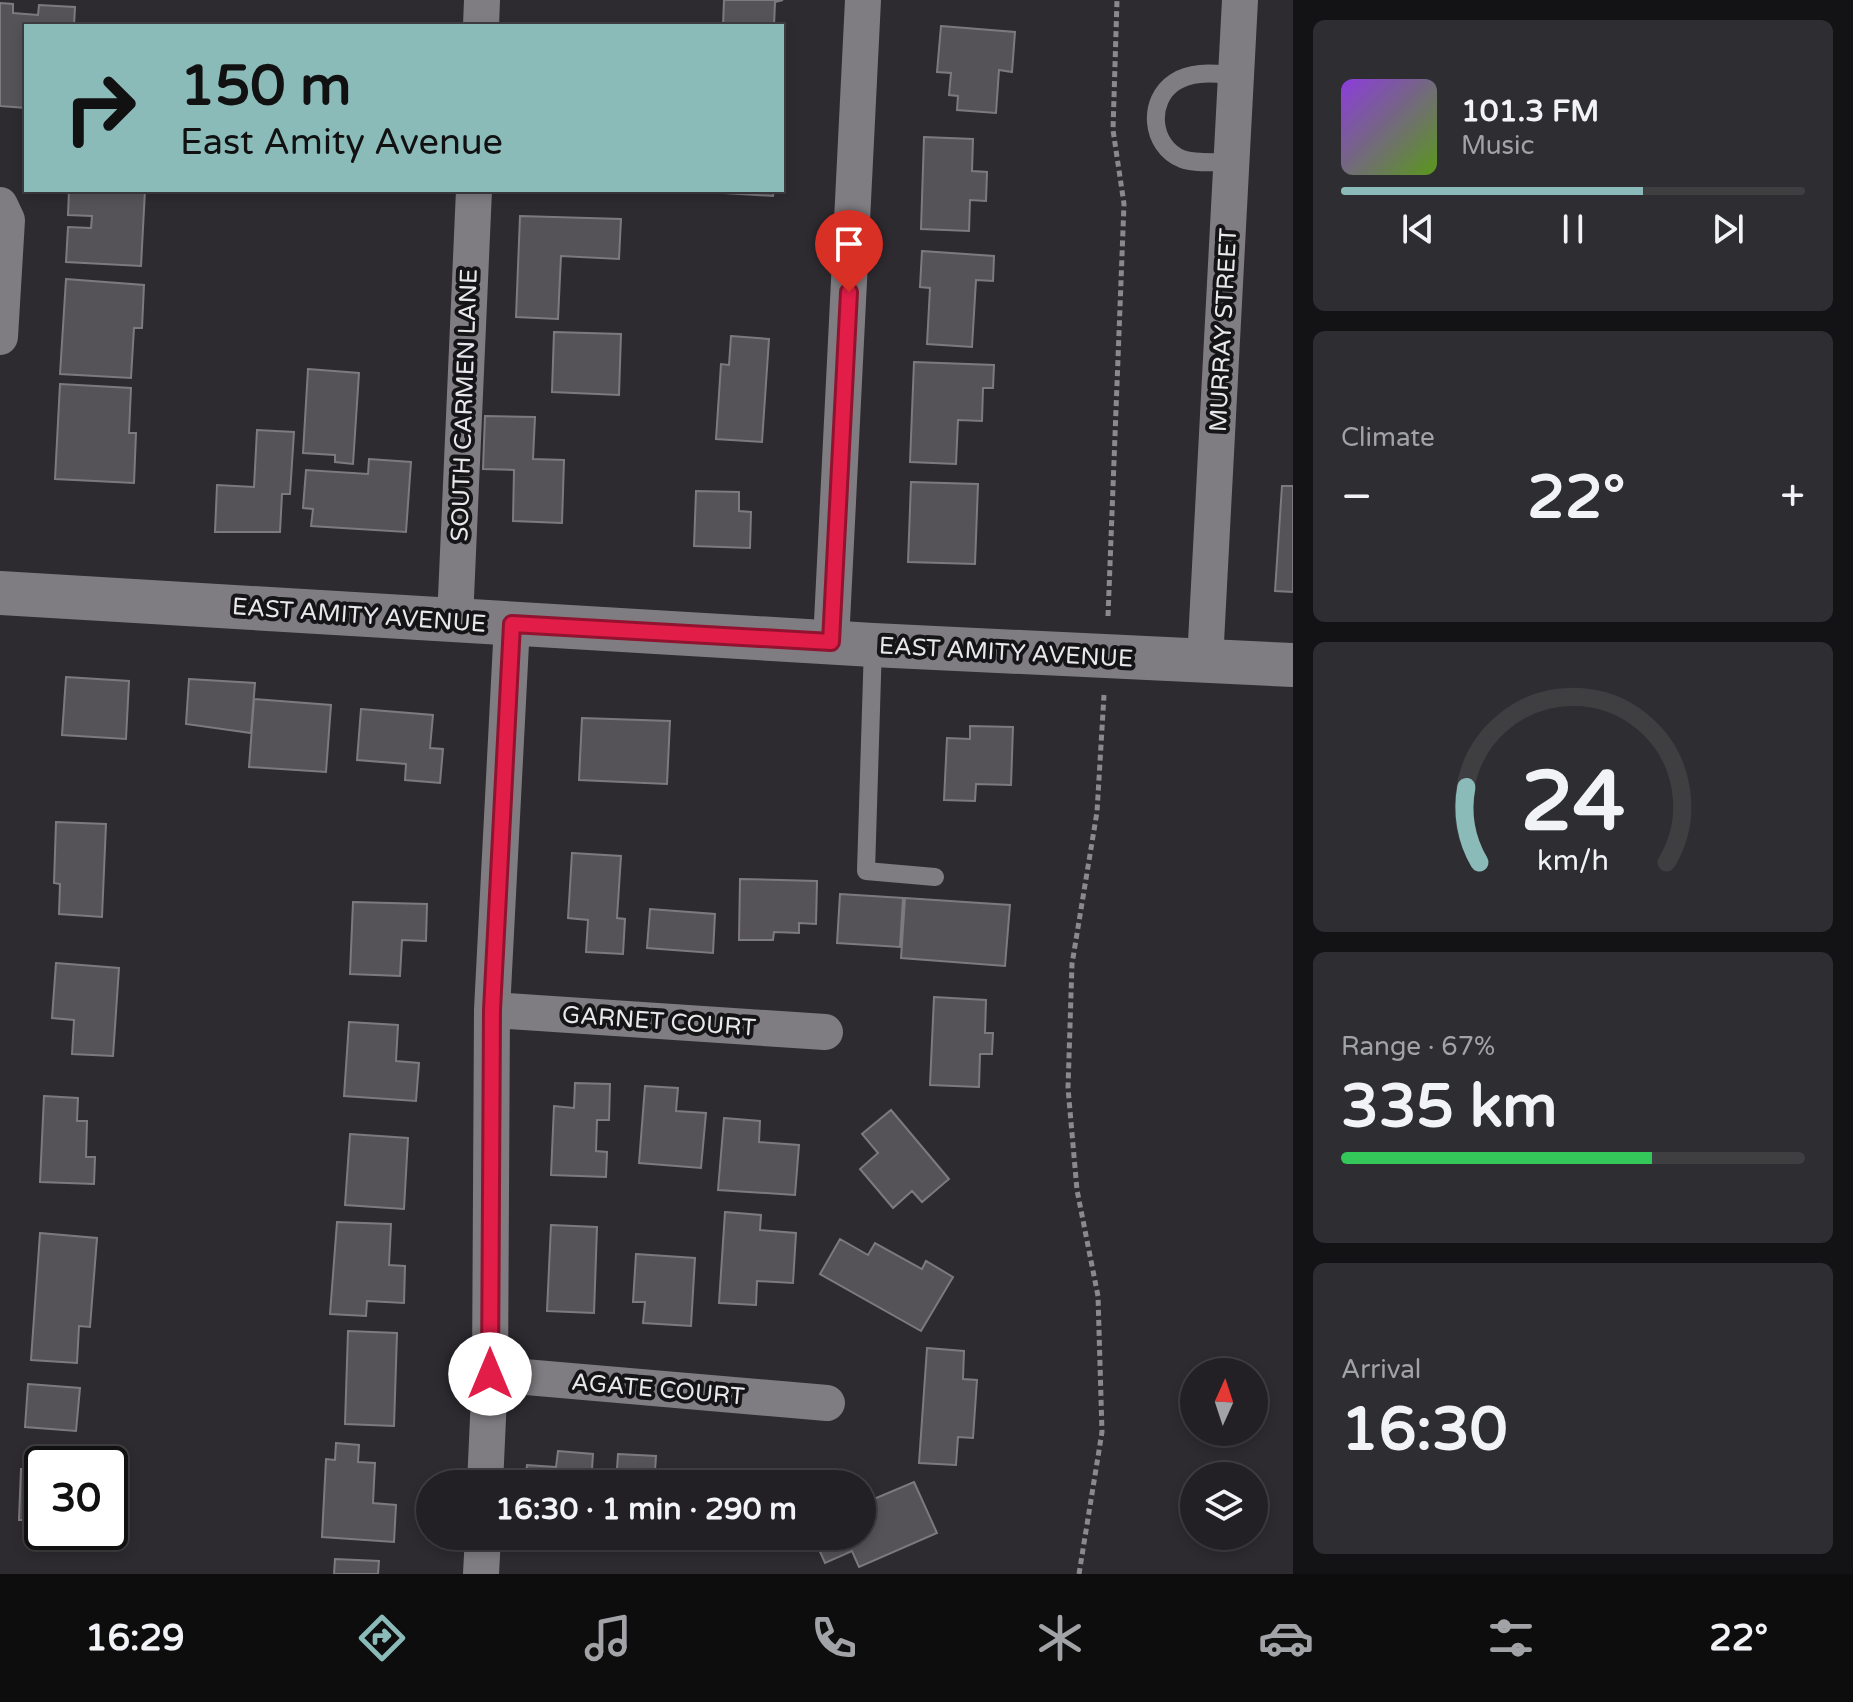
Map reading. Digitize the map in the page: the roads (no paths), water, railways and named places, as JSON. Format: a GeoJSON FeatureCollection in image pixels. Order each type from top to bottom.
{"type":"FeatureCollection","features":[{"type":"Feature","properties":{"kind":"main road","name":"EAST AMITY AVENUE"},"geometry":{"type":"LineString","coordinates":[[0,593],[852,643],[1293,665]]}},
{"type":"Feature","properties":{"kind":"street"},"geometry":{"type":"LineString","coordinates":[[481,24],[482,0]]}},
{"type":"Feature","properties":{"kind":"street"},"geometry":{"type":"LineString","coordinates":[[852,643],[863,0]]}},
{"type":"Feature","properties":{"kind":"street","name":"MURRAY STREET"},"geometry":{"type":"LineString","coordinates":[[1205,661],[1240,0]]}},
{"type":"Feature","properties":{"kind":"street","name":"SOUTH CARMEN LANE"},"geometry":{"type":"LineString","coordinates":[[455,620],[474,192]]}},
{"type":"Feature","properties":{"kind":"street"},"geometry":{"type":"LineString","coordinates":[[0,205],[7,220],[0,337]]}},
{"type":"Feature","properties":{"kind":"street"},"geometry":{"type":"LineString","coordinates":[[486,1470],[490,1374],[492,1010],[512,624]]}},
{"type":"Feature","properties":{"kind":"street","name":"GARNET COURT"},"geometry":{"type":"LineString","coordinates":[[492,1010],[825,1032]]}},
{"type":"Feature","properties":{"kind":"street","name":"AGATE COURT"},"geometry":{"type":"LineString","coordinates":[[490,1374],[827,1403]]}},
{"type":"Feature","properties":{"kind":"street"},"geometry":{"type":"LineString","coordinates":[[481,1574],[482,1550]]}},
{"type":"Feature","properties":{"kind":"lane"},"geometry":{"type":"LineString","coordinates":[[1233,162],[1184,160],[1172,153],[1162,143],[1155,116],[1165,90],[1176,81],[1203,73],[1237,75]]}},
{"type":"Feature","properties":{"kind":"lane"},"geometry":{"type":"LineString","coordinates":[[852,643],[866,871],[935,877]]}}]}
